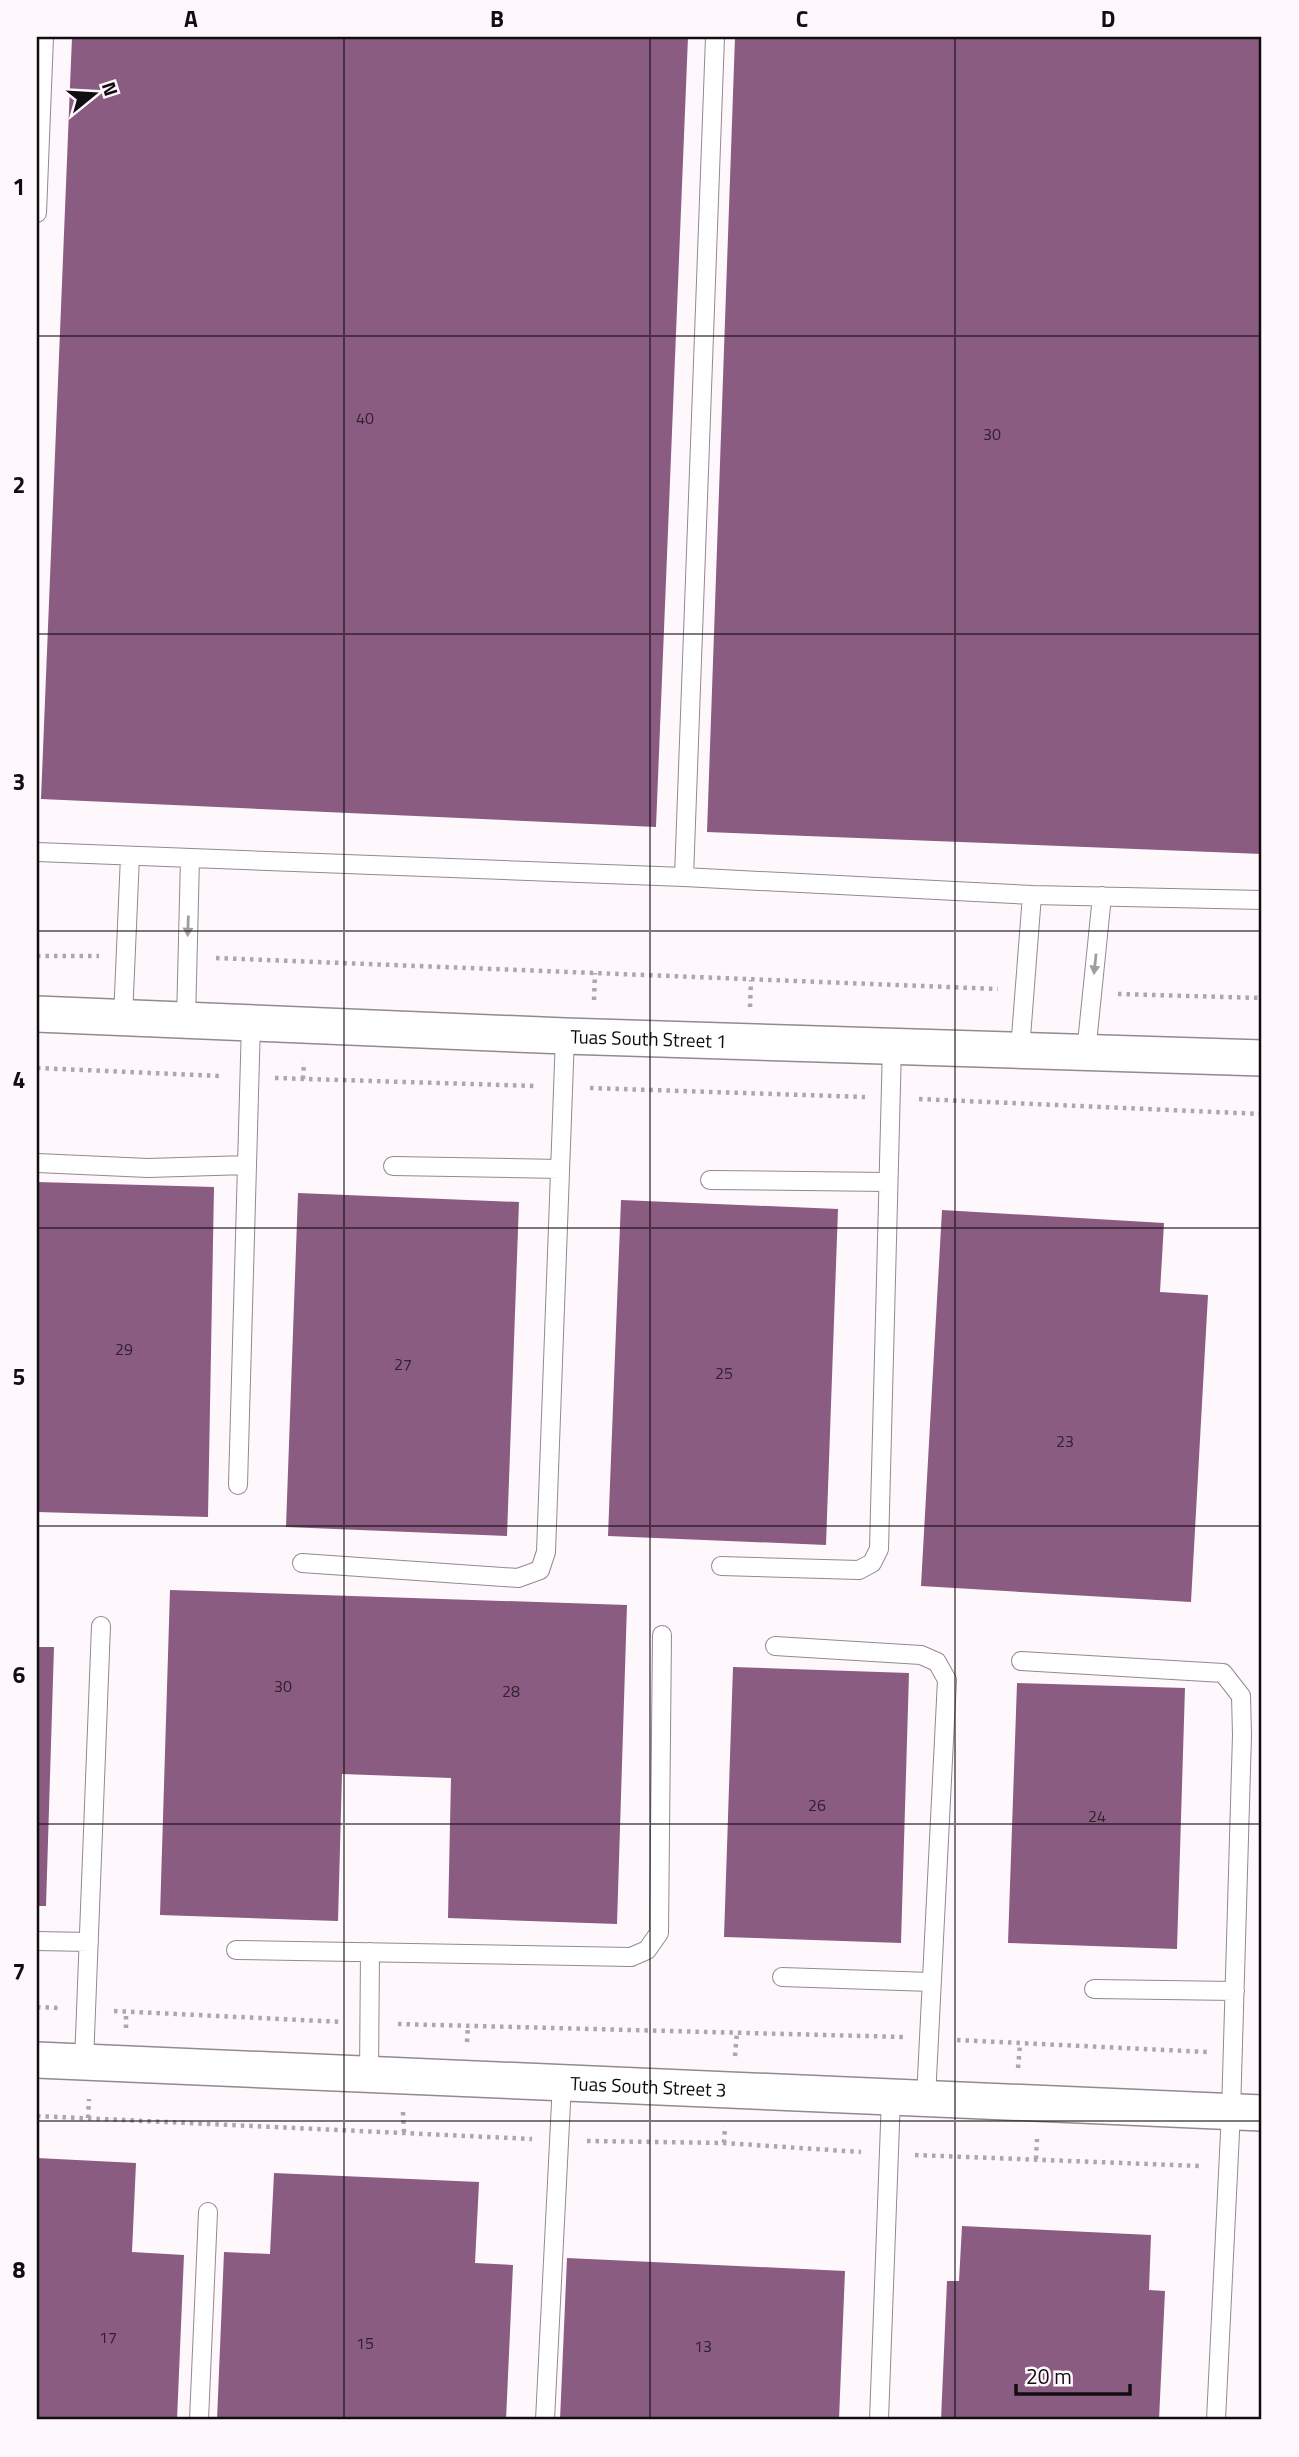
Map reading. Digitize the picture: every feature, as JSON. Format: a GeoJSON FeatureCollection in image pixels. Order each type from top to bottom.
{"type":"FeatureCollection","features":[{"type":"Feature","properties":{"kind":"street","name":"Tuas South Street 1"},"geometry":{"type":"LineString","coordinates":[[37,1014],[565,1036],[1262,1059]]}},
{"type":"Feature","properties":{"kind":"street","name":"Tuas South Street 3"},"geometry":{"type":"LineString","coordinates":[[37,2060],[1247,2113]]}},
{"type":"Feature","properties":{"kind":"lane"},"geometry":{"type":"LineString","coordinates":[[37,213],[44,37]]}},
{"type":"Feature","properties":{"kind":"lane"},"geometry":{"type":"LineString","coordinates":[[684,877],[715,37]]}},
{"type":"Feature","properties":{"kind":"lane"},"geometry":{"type":"LineString","coordinates":[[37,852],[684,877],[1032,895],[1262,901]]}},
{"type":"Feature","properties":{"kind":"lane"},"geometry":{"type":"LineString","coordinates":[[123,1018],[130,856]]}},
{"type":"Feature","properties":{"kind":"lane"},"geometry":{"type":"LineString","coordinates":[[186,1021],[190,858]]}},
{"type":"Feature","properties":{"kind":"lane"},"geometry":{"type":"LineString","coordinates":[[1020,1050],[1032,895]]}},
{"type":"Feature","properties":{"kind":"lane"},"geometry":{"type":"LineString","coordinates":[[1086,1053],[1102,896]]}},
{"type":"Feature","properties":{"kind":"lane"},"geometry":{"type":"LineString","coordinates":[[238,1485],[251,1023]]}},
{"type":"Feature","properties":{"kind":"lane"},"geometry":{"type":"LineString","coordinates":[[302,1563],[518,1578],[540,1570],[546,1552],[565,1036]]}},
{"type":"Feature","properties":{"kind":"lane"},"geometry":{"type":"LineString","coordinates":[[721,1566],[859,1570],[872,1563],[880,1549],[892,1047]]}},
{"type":"Feature","properties":{"kind":"lane"},"geometry":{"type":"LineString","coordinates":[[37,1163],[148,1168],[247,1165]]}},
{"type":"Feature","properties":{"kind":"lane"},"geometry":{"type":"LineString","coordinates":[[393,1166],[560,1169]]}},
{"type":"Feature","properties":{"kind":"lane"},"geometry":{"type":"LineString","coordinates":[[710,1180],[888,1182]]}},
{"type":"Feature","properties":{"kind":"lane"},"geometry":{"type":"LineString","coordinates":[[83,2062],[102,1626]]}},
{"type":"Feature","properties":{"kind":"lane"},"geometry":{"type":"LineString","coordinates":[[236,1950],[631,1957],[647,1950],[659,1933],[662,1635]]}},
{"type":"Feature","properties":{"kind":"lane"},"geometry":{"type":"LineString","coordinates":[[775,1646],[921,1654],[937,1662],[947,1680],[926,2098]]}},
{"type":"Feature","properties":{"kind":"lane"},"geometry":{"type":"LineString","coordinates":[[1021,1661],[1223,1673],[1241,1696],[1233,2053],[1247,2113],[1216,2420]]}},
{"type":"Feature","properties":{"kind":"lane"},"geometry":{"type":"LineString","coordinates":[[37,1941],[89,1942]]}},
{"type":"Feature","properties":{"kind":"lane"},"geometry":{"type":"LineString","coordinates":[[369,2075],[370,1952]]}},
{"type":"Feature","properties":{"kind":"lane"},"geometry":{"type":"LineString","coordinates":[[782,1977],[931,1982]]}},
{"type":"Feature","properties":{"kind":"lane"},"geometry":{"type":"LineString","coordinates":[[1094,1989],[1235,1991]]}},
{"type":"Feature","properties":{"kind":"lane"},"geometry":{"type":"LineString","coordinates":[[545,2420],[562,2083]]}},
{"type":"Feature","properties":{"kind":"lane"},"geometry":{"type":"LineString","coordinates":[[879,2420],[891,2097]]}},
{"type":"Feature","properties":{"kind":"lane"},"geometry":{"type":"LineString","coordinates":[[199,2420],[208,2211]]}},
{"type":"Feature","properties":{"kind":"path"},"geometry":{"type":"LineString","coordinates":[[37,956],[124,956]]}},
{"type":"Feature","properties":{"kind":"path"},"geometry":{"type":"LineString","coordinates":[[187,957],[1025,990]]}},
{"type":"Feature","properties":{"kind":"path"},"geometry":{"type":"LineString","coordinates":[[1092,993],[1262,998]]}},
{"type":"Feature","properties":{"kind":"path"},"geometry":{"type":"LineString","coordinates":[[37,1068],[972,1099],[1262,1114]]}},
{"type":"Feature","properties":{"kind":"path"},"geometry":{"type":"LineString","coordinates":[[37,2007],[369,2024],[929,2038],[1020,2045],[1233,2053]]}},
{"type":"Feature","properties":{"kind":"path"},"geometry":{"type":"LineString","coordinates":[[37,2116],[559,2140]]}},
{"type":"Feature","properties":{"kind":"building"},"geometry":{"type":"Polygon","coordinates":[[[72,37],[688,37],[656,827],[41,799],[72,37]]]}},
{"type":"Feature","properties":{"kind":"building"},"geometry":{"type":"Polygon","coordinates":[[[735,37],[1262,37],[1262,854],[707,832],[735,37]]]}},
{"type":"Feature","properties":{"kind":"building"},"geometry":{"type":"Polygon","coordinates":[[[37,1182],[214,1187],[208,1517],[37,1512],[37,1182]]]}},
{"type":"Feature","properties":{"kind":"building"},"geometry":{"type":"Polygon","coordinates":[[[298,1193],[519,1202],[507,1536],[286,1527],[298,1193]]]}},
{"type":"Feature","properties":{"kind":"building"},"geometry":{"type":"Polygon","coordinates":[[[621,1200],[838,1209],[826,1545],[608,1536],[621,1200]]]}},
{"type":"Feature","properties":{"kind":"building"},"geometry":{"type":"Polygon","coordinates":[[[942,1210],[1164,1223],[1160,1292],[1208,1295],[1191,1602],[921,1586],[942,1210]]]}},
{"type":"Feature","properties":{"kind":"building"},"geometry":{"type":"Polygon","coordinates":[[[170,1590],[627,1605],[617,1924],[448,1918],[451,1778],[342,1774],[338,1921],[160,1915],[170,1590]]]}},
{"type":"Feature","properties":{"kind":"building"},"geometry":{"type":"Polygon","coordinates":[[[37,1647],[54,1647],[46,1906],[37,1906],[37,1647]]]}},
{"type":"Feature","properties":{"kind":"building"},"geometry":{"type":"Polygon","coordinates":[[[733,1667],[909,1673],[901,1943],[724,1937],[733,1667]]]}},
{"type":"Feature","properties":{"kind":"building"},"geometry":{"type":"Polygon","coordinates":[[[1017,1683],[1185,1688],[1177,1949],[1008,1943],[1017,1683]]]}},
{"type":"Feature","properties":{"kind":"building"},"geometry":{"type":"Polygon","coordinates":[[[37,2158],[136,2163],[132,2252],[184,2255],[177,2420],[37,2420],[37,2158]]]}},
{"type":"Feature","properties":{"kind":"building"},"geometry":{"type":"Polygon","coordinates":[[[274,2173],[479,2182],[475,2263],[513,2265],[506,2420],[217,2420],[224,2252],[270,2254],[274,2173]]]}},
{"type":"Feature","properties":{"kind":"building"},"geometry":{"type":"Polygon","coordinates":[[[962,2226],[1151,2235],[1149,2290],[1165,2291],[1159,2420],[941,2420],[947,2281],[959,2281],[962,2226]]]}},
{"type":"Feature","properties":{"kind":"building"},"geometry":{"type":"Polygon","coordinates":[[[567,2258],[845,2271],[839,2420],[560,2420],[567,2258]]]}}]}
